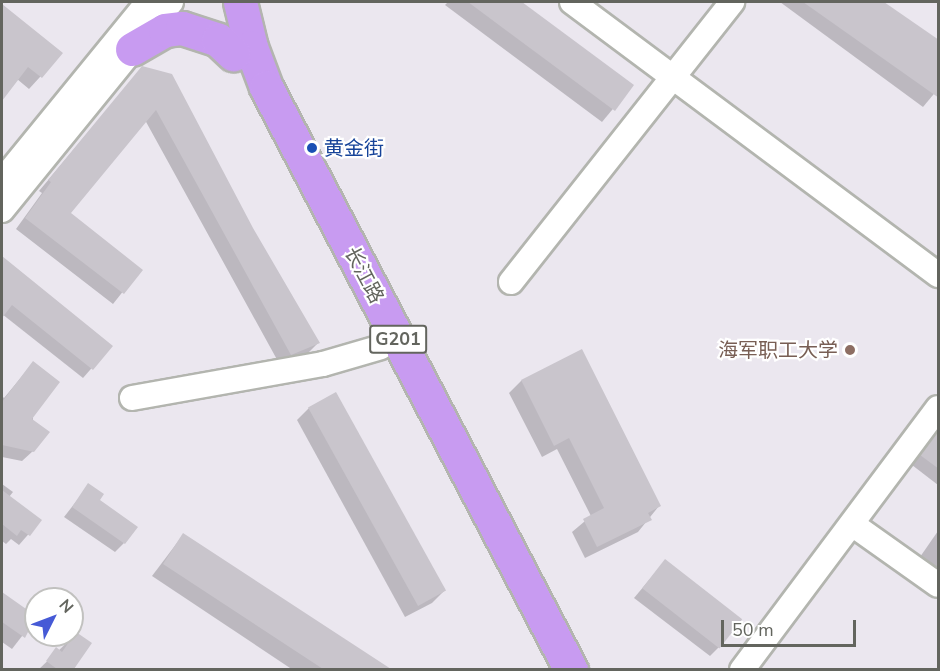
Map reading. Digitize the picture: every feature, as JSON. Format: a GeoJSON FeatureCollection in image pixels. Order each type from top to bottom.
{"type":"FeatureCollection","features":[{"type":"Feature","properties":{"kind":"highway","name":"长江路"},"geometry":{"type":"LineString","coordinates":[[221,2],[233,54],[250,95],[549,669]]}},
{"type":"Feature","properties":{"kind":"highway","name":"长江路"},"geometry":{"type":"LineString","coordinates":[[240,2],[251,47],[266,87],[571,669]]}},
{"type":"Feature","properties":{"kind":"highway"},"geometry":{"type":"LineString","coordinates":[[132,49],[165,30],[182,28],[201,32],[233,54]]}},
{"type":"Feature","properties":{"kind":"street"},"geometry":{"type":"LineString","coordinates":[[2,181],[148,2]]}},
{"type":"Feature","properties":{"kind":"street"},"geometry":{"type":"LineString","coordinates":[[2,210],[171,2]]}},
{"type":"Feature","properties":{"kind":"street"},"geometry":{"type":"LineString","coordinates":[[572,2],[676,77],[939,276]]}},
{"type":"Feature","properties":{"kind":"street"},"geometry":{"type":"LineString","coordinates":[[512,282],[676,77],[732,2]]}},
{"type":"Feature","properties":{"kind":"street"},"geometry":{"type":"LineString","coordinates":[[132,398],[323,364],[381,347]]}},
{"type":"Feature","properties":{"kind":"street"},"geometry":{"type":"LineString","coordinates":[[742,669],[939,408]]}},
{"type":"Feature","properties":{"kind":"street"},"geometry":{"type":"LineString","coordinates":[[852,524],[939,585]]}},
{"type":"Feature","properties":{"kind":"building"},"geometry":{"type":"Polygon","coordinates":[[[468,2],[522,2],[634,85],[615,111],[468,2]]]}},
{"type":"Feature","properties":{"kind":"building"},"geometry":{"type":"Polygon","coordinates":[[[803,2],[884,2],[939,40],[939,98],[803,2]]]}},
{"type":"Feature","properties":{"kind":"building"},"geometry":{"type":"Polygon","coordinates":[[[2,4],[63,53],[42,78],[28,67],[2,101],[2,4]]]}},
{"type":"Feature","properties":{"kind":"building"},"geometry":{"type":"Polygon","coordinates":[[[142,66],[172,74],[253,228],[320,343],[291,355],[156,110],[71,213],[143,270],[124,294],[25,218],[51,182],[48,180],[142,66]]]}},
{"type":"Feature","properties":{"kind":"building"},"geometry":{"type":"Polygon","coordinates":[[[2,256],[113,346],[93,370],[12,305],[2,318],[2,256]]]}},
{"type":"Feature","properties":{"kind":"building"},"geometry":{"type":"Polygon","coordinates":[[[582,349],[661,506],[648,513],[652,520],[597,547],[583,519],[604,508],[569,438],[554,446],[521,380],[582,349]]]}},
{"type":"Feature","properties":{"kind":"building"},"geometry":{"type":"Polygon","coordinates":[[[33,361],[60,382],[32,419],[50,432],[34,452],[2,445],[2,402],[33,361]]]}},
{"type":"Feature","properties":{"kind":"building"},"geometry":{"type":"Polygon","coordinates":[[[336,392],[446,591],[418,606],[308,408],[336,392]]]}},
{"type":"Feature","properties":{"kind":"building"},"geometry":{"type":"Polygon","coordinates":[[[939,431],[939,469],[920,455],[939,431]]]}},
{"type":"Feature","properties":{"kind":"building"},"geometry":{"type":"Polygon","coordinates":[[[88,483],[104,494],[100,500],[138,527],[125,544],[72,507],[88,483]]]}},
{"type":"Feature","properties":{"kind":"building"},"geometry":{"type":"Polygon","coordinates":[[[2,490],[42,520],[30,536],[21,530],[17,536],[2,524],[2,490]]]}},
{"type":"Feature","properties":{"kind":"building"},"geometry":{"type":"Polygon","coordinates":[[[183,533],[391,669],[323,669],[163,564],[183,533]]]}},
{"type":"Feature","properties":{"kind":"building"},"geometry":{"type":"Polygon","coordinates":[[[665,559],[742,619],[719,648],[642,588],[665,559]]]}},
{"type":"Feature","properties":{"kind":"building"},"geometry":{"type":"Polygon","coordinates":[[[2,592],[24,608],[24,637],[2,622],[2,592]]]}},
{"type":"Feature","properties":{"kind":"building"},"geometry":{"type":"Polygon","coordinates":[[[84,638],[92,643],[74,669],[57,669],[46,661],[56,647],[62,652],[66,647],[84,647],[84,638]]]}},
{"type":"Feature","properties":{"kind":"place","name":"黄金街"},"geometry":{"type":"Point","coordinates":[312,148]}},
{"type":"Feature","properties":{"kind":"place","name":"海军职工大学"},"geometry":{"type":"Point","coordinates":[850,350]}}]}
